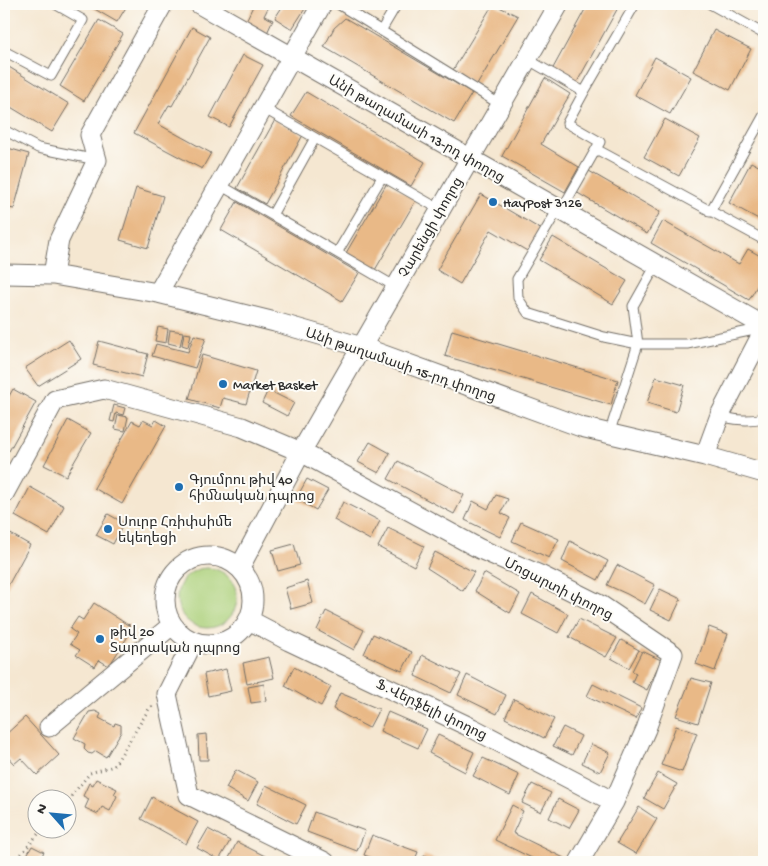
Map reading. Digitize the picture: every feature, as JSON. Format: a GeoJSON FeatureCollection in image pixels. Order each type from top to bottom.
{"type":"FeatureCollection","features":[{"type":"Feature","properties":{"kind":"street"},"geometry":{"type":"LineString","coordinates":[[54,275],[59,240],[97,160],[90,135],[163,4]]}},
{"type":"Feature","properties":{"kind":"street","name":"Անի թաղամասի 13-րդ փողոց"},"geometry":{"type":"LineString","coordinates":[[199,4],[764,328]]}},
{"type":"Feature","properties":{"kind":"street"},"geometry":{"type":"LineString","coordinates":[[158,293],[322,4]]}},
{"type":"Feature","properties":{"kind":"street","name":"Չարենցի փողոց"},"geometry":{"type":"LineString","coordinates":[[240,567],[300,452],[559,4]]}},
{"type":"Feature","properties":{"kind":"street","name":"Անի թաղամասի 15-րդ փողոց"},"geometry":{"type":"LineString","coordinates":[[4,274],[54,275],[158,293],[275,322],[362,347],[581,427],[704,456],[764,473]]}},
{"type":"Feature","properties":{"kind":"street"},"geometry":{"type":"LineString","coordinates":[[704,456],[720,415],[764,328]]}},
{"type":"Feature","properties":{"kind":"street"},"geometry":{"type":"LineString","coordinates":[[4,494],[55,400],[104,389],[242,427],[300,452]]}},
{"type":"Feature","properties":{"kind":"street","name":"Մոցարտի փողոց"},"geometry":{"type":"LineString","coordinates":[[300,452],[480,549],[542,576],[602,606],[673,654],[646,729],[614,802]]}},
{"type":"Feature","properties":{"kind":"street"},"geometry":{"type":"LineString","coordinates":[[214,555],[228,559],[240,567],[248,578],[253,592],[253,606],[249,620],[241,630],[225,641],[206,644],[194,642],[181,635],[172,625],[166,611],[164,597],[167,583],[175,570],[186,561],[200,556],[214,555]]}},
{"type":"Feature","properties":{"kind":"street","name":"Ֆ.Վերֆելի փողոց"},"geometry":{"type":"LineString","coordinates":[[249,620],[472,728],[614,802]]}},
{"type":"Feature","properties":{"kind":"street"},"geometry":{"type":"LineString","coordinates":[[48,727],[172,625]]}},
{"type":"Feature","properties":{"kind":"street"},"geometry":{"type":"LineString","coordinates":[[194,642],[168,694],[189,794],[325,862]]}},
{"type":"Feature","properties":{"kind":"street"},"geometry":{"type":"LineString","coordinates":[[579,862],[614,802]]}},
{"type":"Feature","properties":{"kind":"lane"},"geometry":{"type":"LineString","coordinates":[[4,50],[50,76],[83,20],[55,4]]}},
{"type":"Feature","properties":{"kind":"lane"},"geometry":{"type":"LineString","coordinates":[[338,4],[501,105]]}},
{"type":"Feature","properties":{"kind":"lane"},"geometry":{"type":"LineString","coordinates":[[381,31],[397,4]]}},
{"type":"Feature","properties":{"kind":"lane"},"geometry":{"type":"LineString","coordinates":[[630,4],[634,6],[567,123],[600,142],[517,279],[518,298],[528,313],[604,337],[638,344],[687,344],[764,328]]}},
{"type":"Feature","properties":{"kind":"lane"},"geometry":{"type":"LineString","coordinates":[[710,4],[764,34]]}},
{"type":"Feature","properties":{"kind":"lane"},"geometry":{"type":"LineString","coordinates":[[527,59],[584,92]]}},
{"type":"Feature","properties":{"kind":"lane"},"geometry":{"type":"LineString","coordinates":[[263,108],[441,210]]}},
{"type":"Feature","properties":{"kind":"lane"},"geometry":{"type":"LineString","coordinates":[[710,212],[764,115]]}},
{"type":"Feature","properties":{"kind":"lane"},"geometry":{"type":"LineString","coordinates":[[4,130],[38,148],[97,160]]}},
{"type":"Feature","properties":{"kind":"lane"},"geometry":{"type":"LineString","coordinates":[[272,215],[315,138]]}},
{"type":"Feature","properties":{"kind":"lane"},"geometry":{"type":"LineString","coordinates":[[596,149],[764,240]]}},
{"type":"Feature","properties":{"kind":"lane"},"geometry":{"type":"LineString","coordinates":[[336,253],[382,177]]}},
{"type":"Feature","properties":{"kind":"lane"},"geometry":{"type":"LineString","coordinates":[[220,185],[396,287]]}},
{"type":"Feature","properties":{"kind":"lane"},"geometry":{"type":"LineString","coordinates":[[609,434],[638,344],[633,306],[656,265]]}},
{"type":"Feature","properties":{"kind":"lane"},"geometry":{"type":"LineString","coordinates":[[720,415],[727,418],[755,420],[764,418]]}},
{"type":"Feature","properties":{"kind":"path"},"geometry":{"type":"LineString","coordinates":[[78,788],[90,774],[114,766],[149,709],[168,694]]}},
{"type":"Feature","properties":{"kind":"path"},"geometry":{"type":"LineString","coordinates":[[15,862],[35,838]]}},
{"type":"Feature","properties":{"kind":"green space"},"geometry":{"type":"Polygon","coordinates":[[[207,568],[224,573],[232,581],[237,598],[232,615],[224,623],[207,628],[190,623],[182,615],[177,598],[182,581],[190,573],[207,568]]]}},
{"type":"Feature","properties":{"kind":"building"},"geometry":{"type":"Polygon","coordinates":[[[86,4],[128,4],[117,22],[86,4]]]}},
{"type":"Feature","properties":{"kind":"building"},"geometry":{"type":"Polygon","coordinates":[[[254,4],[268,8],[264,16],[273,20],[267,33],[245,23],[254,4]]]}},
{"type":"Feature","properties":{"kind":"building"},"geometry":{"type":"Polygon","coordinates":[[[284,4],[308,4],[292,29],[275,18],[284,4]]]}},
{"type":"Feature","properties":{"kind":"building"},"geometry":{"type":"Polygon","coordinates":[[[367,4],[383,4],[379,11],[367,4]]]}},
{"type":"Feature","properties":{"kind":"building"},"geometry":{"type":"Polygon","coordinates":[[[493,4],[518,16],[477,85],[453,70],[493,4]]]}},
{"type":"Feature","properties":{"kind":"building"},"geometry":{"type":"Polygon","coordinates":[[[588,4],[620,4],[576,84],[552,70],[588,4]]]}},
{"type":"Feature","properties":{"kind":"building"},"geometry":{"type":"Polygon","coordinates":[[[753,4],[764,4],[764,10],[753,4]]]}},
{"type":"Feature","properties":{"kind":"building"},"geometry":{"type":"Polygon","coordinates":[[[345,18],[472,93],[454,123],[324,47],[334,28],[345,18]]]}},
{"type":"Feature","properties":{"kind":"building"},"geometry":{"type":"Polygon","coordinates":[[[99,20],[123,34],[84,101],[60,86],[99,20]]]}},
{"type":"Feature","properties":{"kind":"building"},"geometry":{"type":"Polygon","coordinates":[[[192,27],[210,37],[172,106],[169,105],[158,124],[211,153],[202,169],[134,133],[192,27]]]}},
{"type":"Feature","properties":{"kind":"building"},"geometry":{"type":"Polygon","coordinates":[[[714,30],[751,49],[730,90],[693,71],[714,30]]]}},
{"type":"Feature","properties":{"kind":"building"},"geometry":{"type":"Polygon","coordinates":[[[243,55],[263,65],[229,127],[210,117],[243,55]]]}},
{"type":"Feature","properties":{"kind":"building"},"geometry":{"type":"Polygon","coordinates":[[[655,57],[691,77],[670,114],[635,95],[655,57]]]}},
{"type":"Feature","properties":{"kind":"building"},"geometry":{"type":"Polygon","coordinates":[[[4,64],[69,104],[52,132],[4,103],[4,64]]]}},
{"type":"Feature","properties":{"kind":"building"},"geometry":{"type":"Polygon","coordinates":[[[545,78],[570,94],[541,144],[579,167],[565,192],[502,156],[545,78]]]}},
{"type":"Feature","properties":{"kind":"building"},"geometry":{"type":"Polygon","coordinates":[[[306,92],[425,162],[411,186],[291,116],[306,92]]]}},
{"type":"Feature","properties":{"kind":"building"},"geometry":{"type":"Polygon","coordinates":[[[665,119],[700,138],[679,176],[644,157],[665,119]]]}},
{"type":"Feature","properties":{"kind":"building"},"geometry":{"type":"Polygon","coordinates":[[[275,120],[303,135],[265,204],[237,188],[275,120]]]}},
{"type":"Feature","properties":{"kind":"building"},"geometry":{"type":"Polygon","coordinates":[[[4,147],[29,154],[14,209],[4,207],[4,147]]]}},
{"type":"Feature","properties":{"kind":"building"},"geometry":{"type":"Polygon","coordinates":[[[751,162],[764,169],[764,222],[729,203],[751,162]]]}},
{"type":"Feature","properties":{"kind":"building"},"geometry":{"type":"Polygon","coordinates":[[[589,171],[660,212],[647,234],[576,192],[589,171]]]}},
{"type":"Feature","properties":{"kind":"building"},"geometry":{"type":"Polygon","coordinates":[[[387,183],[416,200],[375,270],[346,253],[387,183]]]}},
{"type":"Feature","properties":{"kind":"building"},"geometry":{"type":"Polygon","coordinates":[[[136,188],[163,196],[148,248],[120,240],[136,188]]]}},
{"type":"Feature","properties":{"kind":"building"},"geometry":{"type":"Polygon","coordinates":[[[481,194],[542,230],[529,252],[491,230],[460,284],[437,270],[481,194]]]}},
{"type":"Feature","properties":{"kind":"building"},"geometry":{"type":"Polygon","coordinates":[[[237,202],[359,273],[342,301],[221,230],[237,202]]]}},
{"type":"Feature","properties":{"kind":"building"},"geometry":{"type":"Polygon","coordinates":[[[663,221],[739,264],[748,249],[764,258],[764,274],[749,300],[651,243],[663,221]]]}},
{"type":"Feature","properties":{"kind":"building"},"geometry":{"type":"Polygon","coordinates":[[[553,237],[627,281],[613,304],[539,260],[553,237]]]}},
{"type":"Feature","properties":{"kind":"building"},"geometry":{"type":"Polygon","coordinates":[[[158,327],[168,329],[166,343],[155,341],[158,327]]]}},
{"type":"Feature","properties":{"kind":"building"},"geometry":{"type":"Polygon","coordinates":[[[170,330],[183,332],[180,346],[168,343],[170,330]]]}},
{"type":"Feature","properties":{"kind":"building"},"geometry":{"type":"Polygon","coordinates":[[[452,330],[618,380],[611,405],[445,356],[452,330]]]}},
{"type":"Feature","properties":{"kind":"building"},"geometry":{"type":"Polygon","coordinates":[[[184,333],[191,334],[188,347],[182,345],[184,333]]]}},
{"type":"Feature","properties":{"kind":"building","name":"Market Basket"},"geometry":{"type":"Polygon","coordinates":[[[194,335],[206,338],[195,368],[152,356],[156,344],[188,352],[194,335]]]}},
{"type":"Feature","properties":{"kind":"building"},"geometry":{"type":"Polygon","coordinates":[[[69,340],[81,359],[38,386],[25,368],[69,340]]]}},
{"type":"Feature","properties":{"kind":"building"},"geometry":{"type":"Polygon","coordinates":[[[99,341],[148,354],[142,377],[93,365],[99,341]]]}},
{"type":"Feature","properties":{"kind":"building","name":"Market Basket"},"geometry":{"type":"Polygon","coordinates":[[[202,355],[256,371],[246,404],[223,398],[220,408],[189,399],[202,355]]]}},
{"type":"Feature","properties":{"kind":"building"},"geometry":{"type":"Polygon","coordinates":[[[656,377],[684,385],[676,412],[647,403],[656,377]]]}},
{"type":"Feature","properties":{"kind":"building"},"geometry":{"type":"Polygon","coordinates":[[[13,389],[36,402],[9,451],[4,448],[4,405],[13,389]]]}},
{"type":"Feature","properties":{"kind":"building"},"geometry":{"type":"Polygon","coordinates":[[[268,390],[294,403],[287,416],[262,403],[268,390]]]}},
{"type":"Feature","properties":{"kind":"building"},"geometry":{"type":"Polygon","coordinates":[[[114,405],[125,408],[123,415],[116,413],[114,422],[110,421],[114,405]]]}},
{"type":"Feature","properties":{"kind":"building"},"geometry":{"type":"Polygon","coordinates":[[[118,415],[128,417],[125,431],[115,429],[118,415]]]}},
{"type":"Feature","properties":{"kind":"building"},"geometry":{"type":"Polygon","coordinates":[[[68,420],[91,433],[66,476],[44,465],[68,420]]]}},
{"type":"Feature","properties":{"kind":"building"},"geometry":{"type":"Polygon","coordinates":[[[143,420],[153,425],[156,420],[166,426],[122,504],[94,488],[132,421],[140,425],[143,420]]]}},
{"type":"Feature","properties":{"kind":"building"},"geometry":{"type":"Polygon","coordinates":[[[370,442],[390,453],[379,473],[358,462],[370,442]]]}},
{"type":"Feature","properties":{"kind":"building"},"geometry":{"type":"Polygon","coordinates":[[[398,461],[464,495],[454,514],[388,479],[398,461]]]}},
{"type":"Feature","properties":{"kind":"building"},"geometry":{"type":"Polygon","coordinates":[[[307,479],[328,490],[316,510],[296,499],[307,479]]]}},
{"type":"Feature","properties":{"kind":"building"},"geometry":{"type":"Polygon","coordinates":[[[30,487],[64,506],[49,535],[15,516],[30,487]]]}},
{"type":"Feature","properties":{"kind":"building"},"geometry":{"type":"Polygon","coordinates":[[[496,495],[508,499],[501,513],[510,518],[500,537],[465,520],[473,501],[488,509],[496,495]]]}},
{"type":"Feature","properties":{"kind":"building"},"geometry":{"type":"Polygon","coordinates":[[[343,502],[380,521],[370,540],[334,520],[343,502]]]}},
{"type":"Feature","properties":{"kind":"building"},"geometry":{"type":"Polygon","coordinates":[[[108,514],[124,523],[113,544],[96,535],[108,514]]]}},
{"type":"Feature","properties":{"kind":"building"},"geometry":{"type":"Polygon","coordinates":[[[521,522],[559,539],[549,558],[512,541],[521,522]]]}},
{"type":"Feature","properties":{"kind":"building"},"geometry":{"type":"Polygon","coordinates":[[[388,528],[424,546],[414,566],[378,547],[388,528]]]}},
{"type":"Feature","properties":{"kind":"building"},"geometry":{"type":"Polygon","coordinates":[[[7,532],[30,545],[4,593],[4,539],[7,532]]]}},
{"type":"Feature","properties":{"kind":"building"},"geometry":{"type":"Polygon","coordinates":[[[570,541],[608,561],[598,580],[562,561],[570,541]]]}},
{"type":"Feature","properties":{"kind":"building"},"geometry":{"type":"Polygon","coordinates":[[[294,544],[300,565],[278,571],[272,550],[294,544]]]}},
{"type":"Feature","properties":{"kind":"building"},"geometry":{"type":"Polygon","coordinates":[[[435,552],[474,572],[463,591],[427,568],[435,552]]]}},
{"type":"Feature","properties":{"kind":"building"},"geometry":{"type":"Polygon","coordinates":[[[617,565],[655,585],[645,604],[607,585],[617,565]]]}},
{"type":"Feature","properties":{"kind":"building"},"geometry":{"type":"Polygon","coordinates":[[[484,573],[520,594],[510,613],[475,591],[484,573]]]}},
{"type":"Feature","properties":{"kind":"building"},"geometry":{"type":"Polygon","coordinates":[[[307,581],[313,603],[291,609],[285,588],[307,581]]]}},
{"type":"Feature","properties":{"kind":"building"},"geometry":{"type":"Polygon","coordinates":[[[660,589],[681,599],[671,620],[650,610],[660,589]]]}},
{"type":"Feature","properties":{"kind":"building"},"geometry":{"type":"Polygon","coordinates":[[[532,594],[568,614],[558,633],[522,614],[532,594]]]}},
{"type":"Feature","properties":{"kind":"building","name":"թիվ 20 Տարրական դպրոց"},"geometry":{"type":"Polygon","coordinates":[[[94,603],[129,624],[130,633],[109,666],[99,660],[95,667],[76,655],[80,650],[70,644],[77,634],[70,629],[78,617],[83,620],[94,603]]]}},
{"type":"Feature","properties":{"kind":"building"},"geometry":{"type":"Polygon","coordinates":[[[326,611],[364,630],[354,650],[317,630],[326,611]]]}},
{"type":"Feature","properties":{"kind":"building"},"geometry":{"type":"Polygon","coordinates":[[[579,619],[617,638],[606,657],[569,637],[579,619]]]}},
{"type":"Feature","properties":{"kind":"building"},"geometry":{"type":"Polygon","coordinates":[[[709,627],[728,634],[715,671],[696,664],[709,627]]]}},
{"type":"Feature","properties":{"kind":"building"},"geometry":{"type":"Polygon","coordinates":[[[373,634],[412,652],[402,671],[364,654],[373,634]]]}},
{"type":"Feature","properties":{"kind":"building"},"geometry":{"type":"Polygon","coordinates":[[[621,640],[639,650],[629,668],[611,658],[621,640]]]}},
{"type":"Feature","properties":{"kind":"building"},"geometry":{"type":"Polygon","coordinates":[[[642,651],[661,660],[647,690],[632,682],[636,673],[632,671],[642,651]]]}},
{"type":"Feature","properties":{"kind":"building"},"geometry":{"type":"Polygon","coordinates":[[[422,655],[461,674],[451,693],[415,676],[422,655]]]}},
{"type":"Feature","properties":{"kind":"building"},"geometry":{"type":"Polygon","coordinates":[[[269,657],[274,678],[247,684],[243,663],[269,657]]]}},
{"type":"Feature","properties":{"kind":"building"},"geometry":{"type":"Polygon","coordinates":[[[294,667],[331,687],[321,706],[285,686],[294,667]]]}},
{"type":"Feature","properties":{"kind":"building"},"geometry":{"type":"Polygon","coordinates":[[[226,669],[231,691],[208,696],[204,674],[226,669]]]}},
{"type":"Feature","properties":{"kind":"building"},"geometry":{"type":"Polygon","coordinates":[[[467,675],[506,695],[497,714],[458,695],[467,675]]]}},
{"type":"Feature","properties":{"kind":"building"},"geometry":{"type":"Polygon","coordinates":[[[691,678],[711,683],[698,723],[676,716],[691,678]]]}},
{"type":"Feature","properties":{"kind":"building"},"geometry":{"type":"Polygon","coordinates":[[[264,684],[266,701],[251,703],[248,687],[264,684]]]}},
{"type":"Feature","properties":{"kind":"building"},"geometry":{"type":"Polygon","coordinates":[[[593,684],[641,708],[636,719],[587,696],[593,684]]]}},
{"type":"Feature","properties":{"kind":"building"},"geometry":{"type":"Polygon","coordinates":[[[340,693],[379,709],[369,728],[333,709],[340,693]]]}},
{"type":"Feature","properties":{"kind":"building"},"geometry":{"type":"Polygon","coordinates":[[[514,699],[554,719],[544,738],[505,718],[514,699]]]}},
{"type":"Feature","properties":{"kind":"building"},"geometry":{"type":"Polygon","coordinates":[[[95,711],[101,714],[99,718],[114,726],[115,723],[121,725],[121,732],[106,757],[96,751],[92,754],[88,753],[84,749],[85,744],[74,738],[89,712],[95,711]]]}},
{"type":"Feature","properties":{"kind":"building"},"geometry":{"type":"Polygon","coordinates":[[[388,712],[427,729],[418,748],[380,731],[388,712]]]}},
{"type":"Feature","properties":{"kind":"building"},"geometry":{"type":"Polygon","coordinates":[[[25,717],[59,755],[37,775],[21,758],[14,764],[4,753],[4,736],[25,717]]]}},
{"type":"Feature","properties":{"kind":"building"},"geometry":{"type":"Polygon","coordinates":[[[676,726],[697,733],[682,772],[661,765],[676,726]]]}},
{"type":"Feature","properties":{"kind":"building"},"geometry":{"type":"Polygon","coordinates":[[[563,727],[581,736],[572,755],[553,746],[563,727]]]}},
{"type":"Feature","properties":{"kind":"building"},"geometry":{"type":"Polygon","coordinates":[[[206,734],[208,760],[199,760],[198,735],[206,734]]]}},
{"type":"Feature","properties":{"kind":"building"},"geometry":{"type":"Polygon","coordinates":[[[438,735],[474,752],[465,772],[429,753],[438,735]]]}},
{"type":"Feature","properties":{"kind":"building"},"geometry":{"type":"Polygon","coordinates":[[[591,744],[610,753],[600,772],[582,763],[591,744]]]}},
{"type":"Feature","properties":{"kind":"building"},"geometry":{"type":"Polygon","coordinates":[[[483,758],[519,775],[510,795],[473,776],[483,758]]]}},
{"type":"Feature","properties":{"kind":"building"},"geometry":{"type":"Polygon","coordinates":[[[236,770],[258,782],[248,801],[226,788],[236,770]]]}},
{"type":"Feature","properties":{"kind":"building"},"geometry":{"type":"Polygon","coordinates":[[[658,773],[677,784],[663,809],[644,798],[658,773]]]}},
{"type":"Feature","properties":{"kind":"building"},"geometry":{"type":"Polygon","coordinates":[[[96,779],[117,789],[114,794],[117,796],[110,811],[102,807],[98,814],[85,808],[89,799],[83,796],[89,783],[93,785],[96,779]]]}},
{"type":"Feature","properties":{"kind":"building"},"geometry":{"type":"Polygon","coordinates":[[[532,784],[551,793],[541,812],[522,803],[532,784]]]}},
{"type":"Feature","properties":{"kind":"building"},"geometry":{"type":"Polygon","coordinates":[[[266,785],[306,805],[296,824],[257,804],[266,785]]]}},
{"type":"Feature","properties":{"kind":"building"},"geometry":{"type":"Polygon","coordinates":[[[152,797],[198,822],[186,844],[141,819],[152,797]]]}},
{"type":"Feature","properties":{"kind":"building"},"geometry":{"type":"Polygon","coordinates":[[[558,799],[579,810],[569,828],[549,818],[558,799]]]}},
{"type":"Feature","properties":{"kind":"building"},"geometry":{"type":"Polygon","coordinates":[[[512,805],[523,811],[513,833],[564,858],[561,862],[540,862],[495,840],[512,805]]]}},
{"type":"Feature","properties":{"kind":"building"},"geometry":{"type":"Polygon","coordinates":[[[639,807],[657,819],[636,854],[617,843],[639,807]]]}},
{"type":"Feature","properties":{"kind":"building"},"geometry":{"type":"Polygon","coordinates":[[[314,812],[365,831],[357,851],[307,832],[314,812]]]}},
{"type":"Feature","properties":{"kind":"building"},"geometry":{"type":"Polygon","coordinates":[[[208,829],[230,841],[219,860],[197,848],[208,829]]]}},
{"type":"Feature","properties":{"kind":"building"},"geometry":{"type":"Polygon","coordinates":[[[372,835],[418,852],[414,862],[384,862],[364,855],[372,835]]]}},
{"type":"Feature","properties":{"kind":"building"},"geometry":{"type":"Polygon","coordinates":[[[237,842],[275,861],[227,862],[237,842]]]}},
{"type":"Feature","properties":{"kind":"building"},"geometry":{"type":"Polygon","coordinates":[[[32,846],[44,852],[38,862],[23,862],[32,846]]]}},
{"type":"Feature","properties":{"kind":"building"},"geometry":{"type":"Polygon","coordinates":[[[424,855],[443,862],[421,862],[424,855]]]}},
{"type":"Feature","properties":{"kind":"place","name":"HayPost 3126"},"geometry":{"type":"Point","coordinates":[493,202]}},
{"type":"Feature","properties":{"kind":"place","name":"Market Basket"},"geometry":{"type":"Point","coordinates":[223,384]}},
{"type":"Feature","properties":{"kind":"place","name":"Գյումրու թիվ 40 հիմնական դպրոց"},"geometry":{"type":"Point","coordinates":[179,487]}},
{"type":"Feature","properties":{"kind":"place","name":"Սուրբ Հռիփսիմե եկեղեցի"},"geometry":{"type":"Point","coordinates":[108,529]}},
{"type":"Feature","properties":{"kind":"place","name":"թիվ 20 Տարրական դպրոց"},"geometry":{"type":"Point","coordinates":[100,639]}}]}
